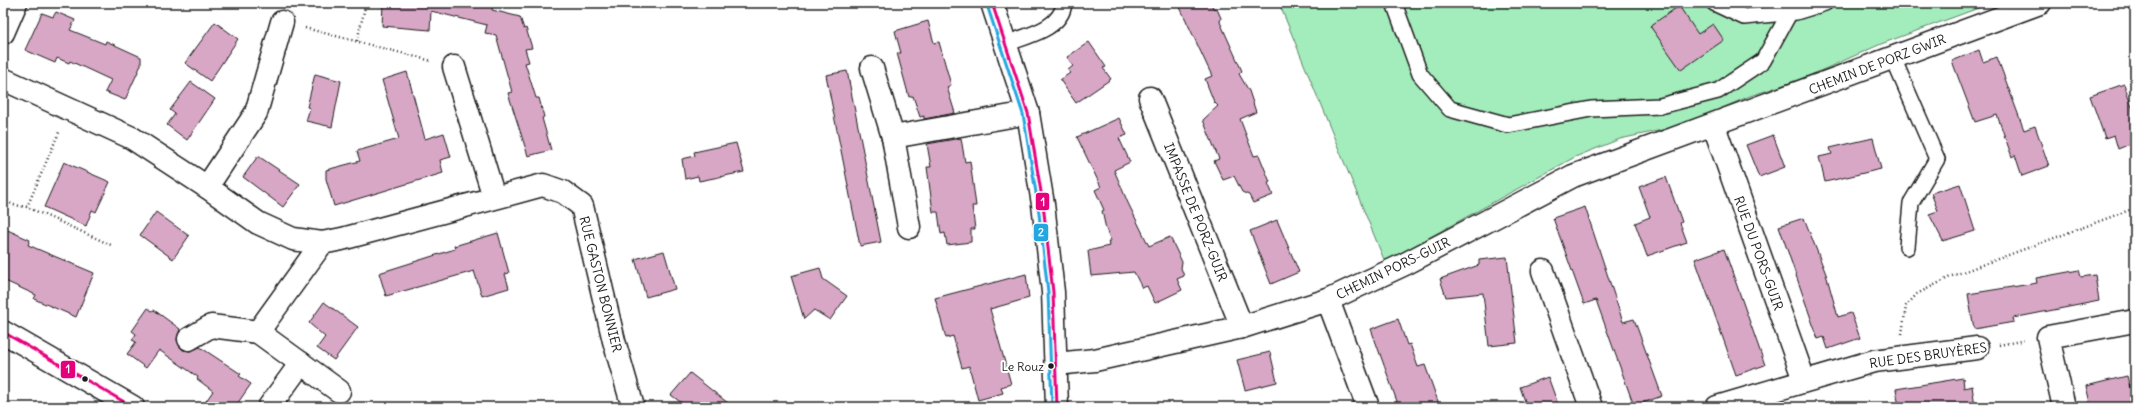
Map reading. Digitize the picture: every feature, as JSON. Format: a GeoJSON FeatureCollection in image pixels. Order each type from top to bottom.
{"type":"FeatureCollection","features":[{"type":"Feature","properties":{"kind":"street"},"geometry":{"type":"LineString","coordinates":[[3,33],[16,3]]}},
{"type":"Feature","properties":{"kind":"street"},"geometry":{"type":"LineString","coordinates":[[992,3],[1028,113],[1044,204],[1053,292],[1057,407]]}},
{"type":"Feature","properties":{"kind":"street","name":"CHEMIN DE PORZ GWIR"},"geometry":{"type":"LineString","coordinates":[[1714,126],[2040,3]]}},
{"type":"Feature","properties":{"kind":"street"},"geometry":{"type":"LineString","coordinates":[[207,187],[256,113],[282,22]]}},
{"type":"Feature","properties":{"kind":"street"},"geometry":{"type":"LineString","coordinates":[[454,67],[494,197]]}},
{"type":"Feature","properties":{"kind":"street"},"geometry":{"type":"LineString","coordinates":[[872,68],[893,137],[909,227]]}},
{"type":"Feature","properties":{"kind":"street","name":"RUE GASTON BONNIER"},"geometry":{"type":"LineString","coordinates":[[3,78],[132,138],[207,187],[258,223],[293,239],[322,243],[544,185],[563,192],[582,206],[614,341],[633,407]]}},
{"type":"Feature","properties":{"kind":"street","name":"IMPASSE DE PORZ-GUIR"},"geometry":{"type":"LineString","coordinates":[[1150,98],[1242,327]]}},
{"type":"Feature","properties":{"kind":"street"},"geometry":{"type":"LineString","coordinates":[[893,137],[1028,113]]}},
{"type":"Feature","properties":{"kind":"street","name":"CHEMIN PORS-GUIR"},"geometry":{"type":"LineString","coordinates":[[1056,364],[1096,360],[1242,327],[1328,300],[1405,264],[1573,176],[1714,126]]}},
{"type":"Feature","properties":{"kind":"street","name":"RUE DU PORS-GUIR"},"geometry":{"type":"LineString","coordinates":[[1714,126],[1804,380]]}},
{"type":"Feature","properties":{"kind":"street"},"geometry":{"type":"LineString","coordinates":[[258,332],[322,243]]}},
{"type":"Feature","properties":{"kind":"street"},"geometry":{"type":"LineString","coordinates":[[1543,271],[1591,407]]}},
{"type":"Feature","properties":{"kind":"street"},"geometry":{"type":"LineString","coordinates":[[1328,300],[1368,407]]}},
{"type":"Feature","properties":{"kind":"street"},"geometry":{"type":"LineString","coordinates":[[2064,407],[2048,337],[2135,321]]}},
{"type":"Feature","properties":{"kind":"street"},"geometry":{"type":"LineString","coordinates":[[189,339],[211,326],[258,332],[339,391]]}},
{"type":"Feature","properties":{"kind":"street"},"geometry":{"type":"LineString","coordinates":[[3,332],[133,407]]}},
{"type":"Feature","properties":{"kind":"street","name":"RUE DES BRUYÈRES"},"geometry":{"type":"LineString","coordinates":[[1717,407],[1804,380],[1874,361],[1977,348]]}},
{"type":"Feature","properties":{"kind":"street"},"geometry":{"type":"LineString","coordinates":[[269,407],[301,363]]}},
{"type":"Feature","properties":{"kind":"lane"},"geometry":{"type":"LineString","coordinates":[[1005,44],[1041,30],[1057,20],[1064,3]]}},
{"type":"Feature","properties":{"kind":"lane"},"geometry":{"type":"LineString","coordinates":[[1394,3],[1420,74],[1450,109],[1508,125],[1591,108],[1660,106],[1718,91],[1763,60],[1790,12]]}},
{"type":"Feature","properties":{"kind":"lane"},"geometry":{"type":"LineString","coordinates":[[1714,3],[1744,17],[1790,12],[1825,3]]}},
{"type":"Feature","properties":{"kind":"lane"},"geometry":{"type":"LineString","coordinates":[[1893,58],[1937,159],[1911,203],[1907,247]]}},
{"type":"Feature","properties":{"kind":"path"},"geometry":{"type":"LineString","coordinates":[[357,41],[366,3]]}},
{"type":"Feature","properties":{"kind":"path"},"geometry":{"type":"LineString","coordinates":[[282,22],[454,67]]}},
{"type":"Feature","properties":{"kind":"path"},"geometry":{"type":"LineString","coordinates":[[27,207],[63,124]]}},
{"type":"Feature","properties":{"kind":"path"},"geometry":{"type":"LineString","coordinates":[[3,200],[14,205],[27,207],[111,245]]}},
{"type":"Feature","properties":{"kind":"path"},"geometry":{"type":"LineString","coordinates":[[1900,357],[1906,306],[1917,294],[1952,276],[2135,208]]}},
{"type":"Feature","properties":{"kind":"path","name":"RUE DES BRUYÈRES"},"geometry":{"type":"LineString","coordinates":[[1977,348],[2048,337]]}},
{"type":"Feature","properties":{"kind":"green space"},"geometry":{"type":"Polygon","coordinates":[[[1279,3],[1992,3],[1881,44],[1802,79],[1750,96],[1688,123],[1620,139],[1575,157],[1385,262],[1279,3]]]}},
{"type":"Feature","properties":{"kind":"building"},"geometry":{"type":"Polygon","coordinates":[[[383,3],[493,3],[492,10],[520,17],[524,29],[526,28],[532,48],[525,49],[529,62],[525,63],[536,98],[539,98],[544,117],[542,118],[551,150],[528,156],[508,93],[512,92],[496,35],[485,33],[487,25],[431,11],[430,30],[382,26],[383,3]]]}},
{"type":"Feature","properties":{"kind":"building"},"geometry":{"type":"Polygon","coordinates":[[[1178,3],[1211,3],[1213,8],[1217,9],[1221,18],[1220,22],[1242,71],[1239,74],[1249,91],[1256,112],[1240,119],[1254,156],[1259,155],[1270,182],[1268,183],[1273,195],[1253,203],[1249,195],[1242,192],[1234,176],[1223,180],[1214,161],[1219,159],[1203,120],[1218,106],[1214,102],[1205,79],[1212,76],[1178,3]]]}},
{"type":"Feature","properties":{"kind":"building"},"geometry":{"type":"Polygon","coordinates":[[[1679,6],[1698,34],[1713,24],[1724,40],[1681,70],[1650,26],[1679,6]]]}},
{"type":"Feature","properties":{"kind":"building"},"geometry":{"type":"Polygon","coordinates":[[[56,12],[75,20],[70,30],[105,44],[106,41],[141,57],[141,65],[125,100],[105,92],[111,80],[70,61],[69,63],[57,58],[55,63],[25,50],[42,13],[53,17],[56,12]]]}},
{"type":"Feature","properties":{"kind":"building"},"geometry":{"type":"Polygon","coordinates":[[[928,21],[934,43],[939,42],[951,85],[947,87],[955,113],[924,119],[924,116],[920,117],[913,96],[909,97],[897,53],[901,53],[895,31],[928,21]]]}},
{"type":"Feature","properties":{"kind":"building"},"geometry":{"type":"Polygon","coordinates":[[[215,22],[238,39],[210,81],[185,63],[215,22]]]}},
{"type":"Feature","properties":{"kind":"building"},"geometry":{"type":"Polygon","coordinates":[[[1089,42],[1106,67],[1103,68],[1111,79],[1076,103],[1060,80],[1070,73],[1068,70],[1073,66],[1067,57],[1089,42]]]}},
{"type":"Feature","properties":{"kind":"building"},"geometry":{"type":"Polygon","coordinates":[[[1979,50],[1983,62],[1997,57],[2024,130],[2035,126],[2049,166],[2022,176],[2015,155],[2012,157],[1997,115],[1975,122],[1952,61],[1979,50]]]}},
{"type":"Feature","properties":{"kind":"building"},"geometry":{"type":"Polygon","coordinates":[[[847,71],[881,242],[860,246],[826,75],[847,71]]]}},
{"type":"Feature","properties":{"kind":"building"},"geometry":{"type":"Polygon","coordinates":[[[407,72],[425,139],[444,133],[451,157],[440,160],[443,173],[334,206],[326,179],[326,170],[360,161],[357,151],[399,139],[382,80],[407,72]]]}},
{"type":"Feature","properties":{"kind":"building"},"geometry":{"type":"Polygon","coordinates":[[[315,74],[341,81],[332,127],[306,121],[310,108],[307,107],[315,74]]]}},
{"type":"Feature","properties":{"kind":"building"},"geometry":{"type":"Polygon","coordinates":[[[191,82],[215,99],[187,140],[167,125],[175,114],[170,110],[191,82]]]}},
{"type":"Feature","properties":{"kind":"building"},"geometry":{"type":"Polygon","coordinates":[[[2124,84],[2135,115],[2135,142],[2118,149],[2114,135],[2105,138],[2090,96],[2124,84]]]}},
{"type":"Feature","properties":{"kind":"building"},"geometry":{"type":"Polygon","coordinates":[[[1119,118],[1127,135],[1119,138],[1130,162],[1114,170],[1128,203],[1149,246],[1170,237],[1182,262],[1181,268],[1184,276],[1177,279],[1182,290],[1155,303],[1147,286],[1142,288],[1134,272],[1091,276],[1088,251],[1109,246],[1108,241],[1111,241],[1106,229],[1102,211],[1104,210],[1095,190],[1101,187],[1077,137],[1119,118]]]}},
{"type":"Feature","properties":{"kind":"building"},"geometry":{"type":"Polygon","coordinates":[[[1773,135],[1785,167],[1759,177],[1746,145],[1773,135]]]}},
{"type":"Feature","properties":{"kind":"building"},"geometry":{"type":"Polygon","coordinates":[[[961,138],[965,162],[970,161],[976,206],[972,206],[975,229],[971,229],[971,242],[947,245],[945,233],[941,234],[938,212],[933,212],[927,167],[931,167],[927,144],[961,138]]]}},
{"type":"Feature","properties":{"kind":"building"},"geometry":{"type":"Polygon","coordinates":[[[1873,138],[1881,169],[1825,182],[1819,157],[1832,154],[1830,148],[1873,138]]]}},
{"type":"Feature","properties":{"kind":"building"},"geometry":{"type":"Polygon","coordinates":[[[736,143],[744,172],[699,181],[698,176],[685,179],[682,159],[695,156],[694,152],[736,143]]]}},
{"type":"Feature","properties":{"kind":"building"},"geometry":{"type":"Polygon","coordinates":[[[258,156],[300,184],[283,207],[243,177],[258,156]]]}},
{"type":"Feature","properties":{"kind":"building"},"geometry":{"type":"Polygon","coordinates":[[[64,162],[110,182],[96,212],[92,210],[86,226],[44,207],[64,162]]]}},
{"type":"Feature","properties":{"kind":"building"},"geometry":{"type":"Polygon","coordinates":[[[1666,177],[1682,222],[1680,223],[1687,242],[1647,256],[1635,223],[1650,217],[1639,187],[1666,177]]]}},
{"type":"Feature","properties":{"kind":"building"},"geometry":{"type":"Polygon","coordinates":[[[1960,184],[1975,231],[1943,241],[1929,214],[1938,211],[1931,193],[1960,184]]]}},
{"type":"Feature","properties":{"kind":"building"},"geometry":{"type":"Polygon","coordinates":[[[1585,207],[1623,322],[1634,319],[1662,396],[1634,406],[1596,300],[1584,304],[1553,218],[1585,207]]]}},
{"type":"Feature","properties":{"kind":"building"},"geometry":{"type":"Polygon","coordinates":[[[156,212],[189,236],[173,259],[140,235],[156,212]]]}},
{"type":"Feature","properties":{"kind":"building"},"geometry":{"type":"Polygon","coordinates":[[[1804,218],[1826,274],[1838,317],[1851,313],[1860,338],[1828,349],[1824,337],[1818,339],[1779,226],[1804,218]]]}},
{"type":"Feature","properties":{"kind":"building"},"geometry":{"type":"Polygon","coordinates":[[[1277,220],[1299,272],[1271,284],[1250,231],[1277,220]]]}},
{"type":"Feature","properties":{"kind":"building"},"geometry":{"type":"Polygon","coordinates":[[[3,228],[30,240],[28,245],[94,273],[76,317],[34,299],[36,295],[3,280],[3,228]]]}},
{"type":"Feature","properties":{"kind":"building"},"geometry":{"type":"Polygon","coordinates":[[[498,233],[509,273],[505,274],[509,288],[482,296],[474,271],[386,296],[379,273],[455,249],[454,246],[498,233]]]}},
{"type":"Feature","properties":{"kind":"building"},"geometry":{"type":"Polygon","coordinates":[[[1724,249],[1765,365],[1736,375],[1695,259],[1724,249]]]}},
{"type":"Feature","properties":{"kind":"building"},"geometry":{"type":"Polygon","coordinates":[[[664,251],[675,289],[646,297],[635,259],[664,251]]]}},
{"type":"Feature","properties":{"kind":"building"},"geometry":{"type":"Polygon","coordinates":[[[1507,257],[1517,343],[1489,346],[1483,293],[1446,297],[1440,279],[1479,265],[1479,260],[1507,257]]]}},
{"type":"Feature","properties":{"kind":"building"},"geometry":{"type":"Polygon","coordinates":[[[820,268],[823,279],[847,296],[830,320],[814,310],[804,319],[791,276],[820,268]]]}},
{"type":"Feature","properties":{"kind":"building"},"geometry":{"type":"Polygon","coordinates":[[[2079,270],[2081,277],[2095,275],[2099,301],[2013,318],[2014,322],[1974,329],[1968,294],[2037,283],[2036,278],[2079,270]]]}},
{"type":"Feature","properties":{"kind":"building"},"geometry":{"type":"Polygon","coordinates":[[[1026,274],[1029,298],[990,309],[1011,384],[1001,387],[1003,393],[978,400],[969,366],[962,368],[953,336],[946,338],[935,298],[1026,274]]]}},
{"type":"Feature","properties":{"kind":"building"},"geometry":{"type":"Polygon","coordinates":[[[324,302],[358,327],[334,360],[317,348],[325,337],[309,323],[324,302]]]}},
{"type":"Feature","properties":{"kind":"building"},"geometry":{"type":"Polygon","coordinates":[[[148,308],[152,311],[154,310],[180,329],[177,340],[183,350],[190,351],[200,347],[241,374],[239,376],[251,384],[235,407],[202,407],[213,391],[197,379],[198,377],[159,350],[146,368],[127,354],[136,342],[132,340],[136,334],[132,331],[148,308]]]}},
{"type":"Feature","properties":{"kind":"building"},"geometry":{"type":"Polygon","coordinates":[[[1398,319],[1407,345],[1410,344],[1418,367],[1425,365],[1440,407],[1399,407],[1371,329],[1398,319]]]}},
{"type":"Feature","properties":{"kind":"building"},"geometry":{"type":"Polygon","coordinates":[[[1270,352],[1277,382],[1245,390],[1237,360],[1270,352]]]}},
{"type":"Feature","properties":{"kind":"building"},"geometry":{"type":"Polygon","coordinates":[[[690,373],[733,407],[687,407],[671,395],[690,373]]]}},
{"type":"Feature","properties":{"kind":"building"},"geometry":{"type":"Polygon","coordinates":[[[2127,376],[2135,407],[2091,407],[2086,386],[2127,376]]]}},
{"type":"Feature","properties":{"kind":"building"},"geometry":{"type":"Polygon","coordinates":[[[1548,377],[1559,407],[1527,407],[1520,387],[1548,377]]]}},
{"type":"Feature","properties":{"kind":"building"},"geometry":{"type":"Polygon","coordinates":[[[1963,378],[1964,388],[1972,386],[1975,407],[1899,407],[1896,389],[1963,378]]]}},
{"type":"Feature","properties":{"kind":"transit line","name":"1"},"geometry":{"type":"LineString","coordinates":[[992,3],[1028,113],[1043,204],[1053,292],[1057,407]]}},
{"type":"Feature","properties":{"kind":"transit line","name":"2"},"geometry":{"type":"LineString","coordinates":[[987,5],[1023,114],[1038,205],[1048,292],[1052,407]]}},
{"type":"Feature","properties":{"kind":"transit line","name":"1"},"geometry":{"type":"LineString","coordinates":[[3,332],[133,407]]}},
{"type":"Feature","properties":{"kind":"place","name":"Le Rouz"},"geometry":{"type":"Point","coordinates":[1051,366]}}]}
